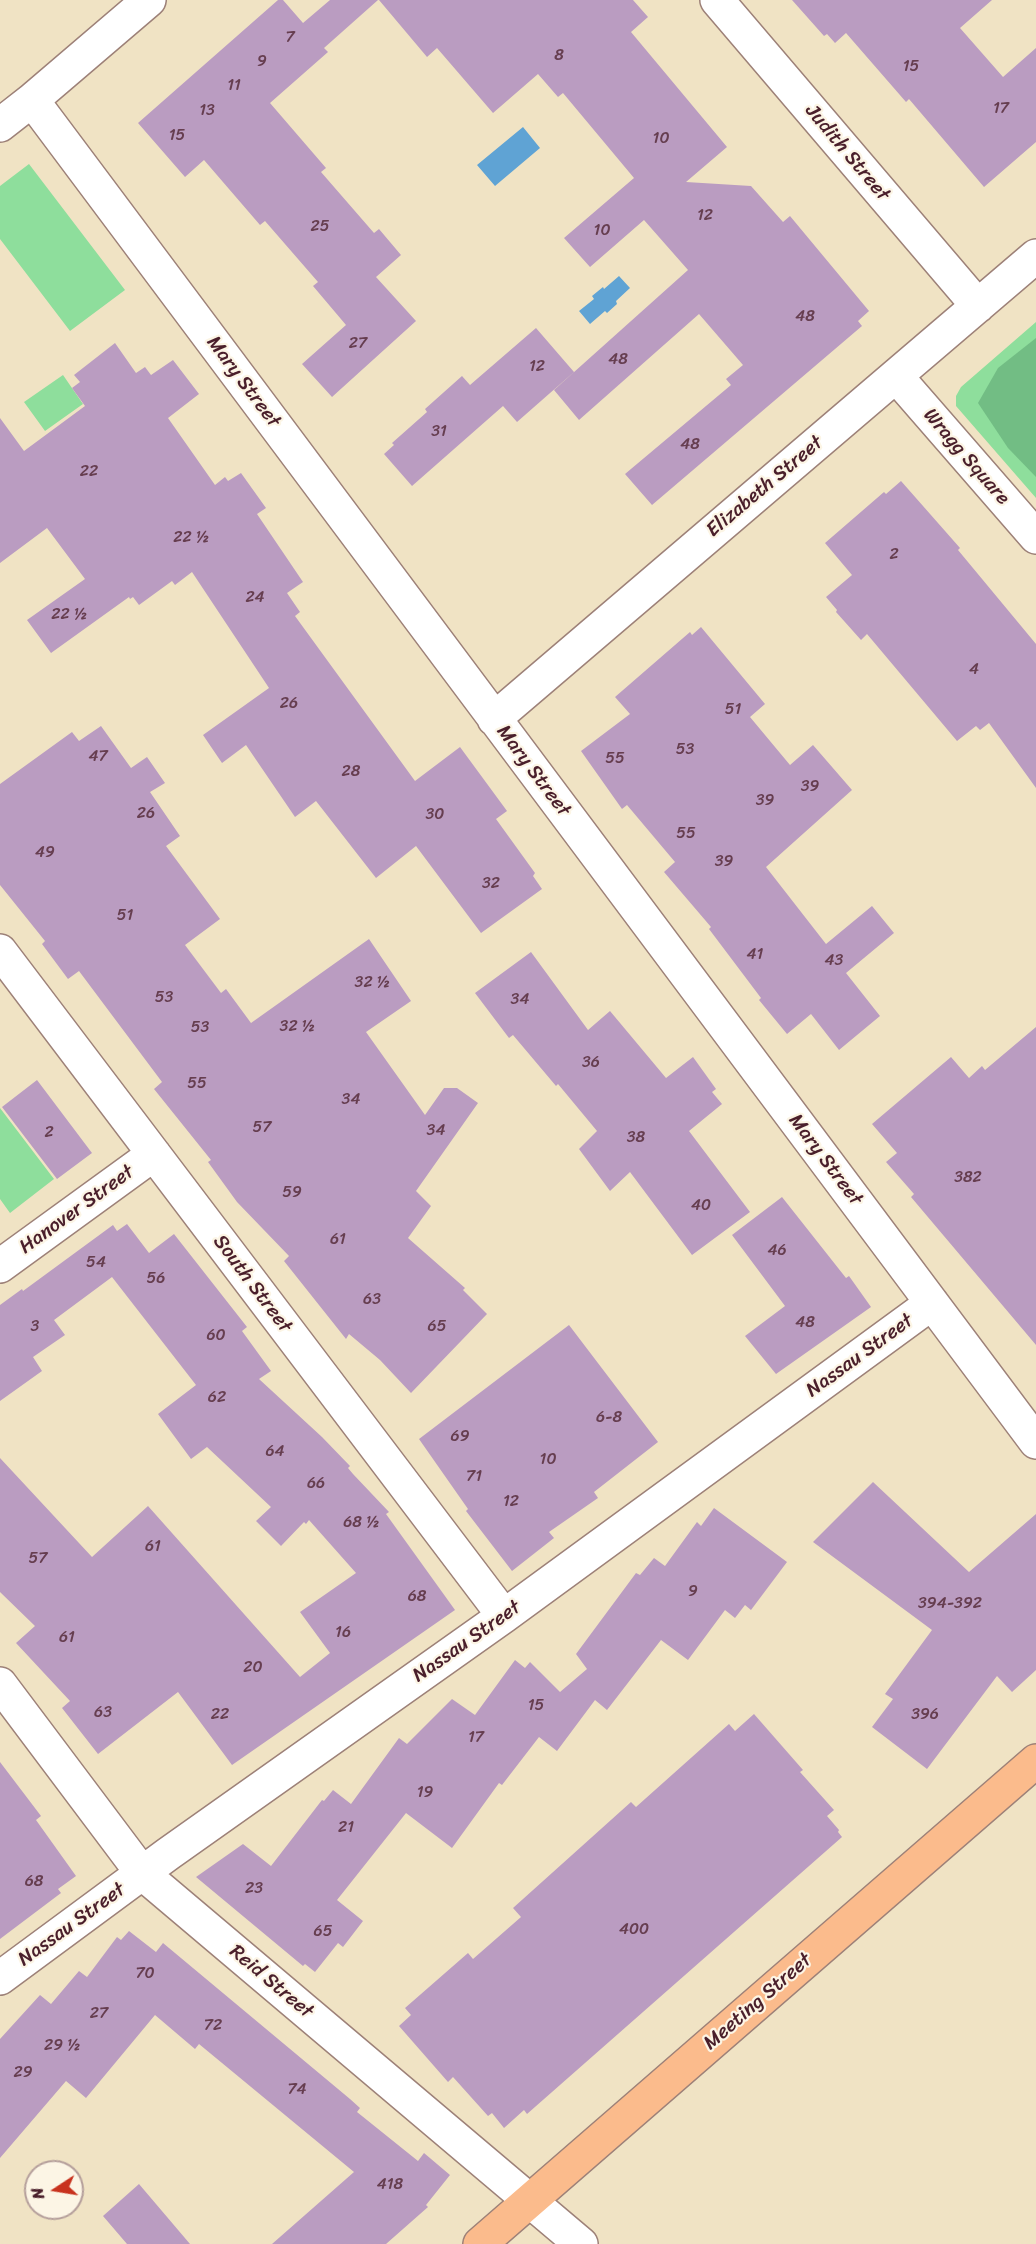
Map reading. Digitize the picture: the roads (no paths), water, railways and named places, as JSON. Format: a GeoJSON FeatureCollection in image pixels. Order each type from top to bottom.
{"type":"FeatureCollection","features":[{"type":"Feature","properties":{"kind":"main road","name":"Meeting Street"},"geometry":{"type":"LineString","coordinates":[[480,2244],[1036,1761]]}},
{"type":"Feature","properties":{"kind":"street"},"geometry":{"type":"LineString","coordinates":[[0,125],[149,0]]}},
{"type":"Feature","properties":{"kind":"street","name":"Judith Street"},"geometry":{"type":"LineString","coordinates":[[717,0],[978,306]]}},
{"type":"Feature","properties":{"kind":"street","name":"Mary Street"},"geometry":{"type":"LineString","coordinates":[[32,100],[1036,1442]]}},
{"type":"Feature","properties":{"kind":"street","name":"Elizabeth Street"},"geometry":{"type":"LineString","coordinates":[[494,719],[1036,255]]}},
{"type":"Feature","properties":{"kind":"street","name":"Wragg Square"},"geometry":{"type":"LineString","coordinates":[[896,376],[1036,537]]}},
{"type":"Feature","properties":{"kind":"street","name":"South Street"},"geometry":{"type":"LineString","coordinates":[[0,951],[504,1616]]}},
{"type":"Feature","properties":{"kind":"street","name":"Hanover Street"},"geometry":{"type":"LineString","coordinates":[[0,1266],[154,1154]]}},
{"type":"Feature","properties":{"kind":"street","name":"Nassau Street"},"geometry":{"type":"LineString","coordinates":[[0,1978],[142,1873],[504,1616],[932,1303]]}},
{"type":"Feature","properties":{"kind":"street","name":"Reid Street"},"geometry":{"type":"LineString","coordinates":[[0,1684],[142,1873],[581,2244]]}},
{"type":"Feature","properties":{"kind":"water"},"geometry":{"type":"Polygon","coordinates":[[[523,127],[540,148],[495,186],[477,165],[523,127]]]}},
{"type":"Feature","properties":{"kind":"water"},"geometry":{"type":"Polygon","coordinates":[[[619,276],[630,288],[607,313],[605,311],[590,324],[579,311],[594,299],[592,296],[619,276]]]}}]}
